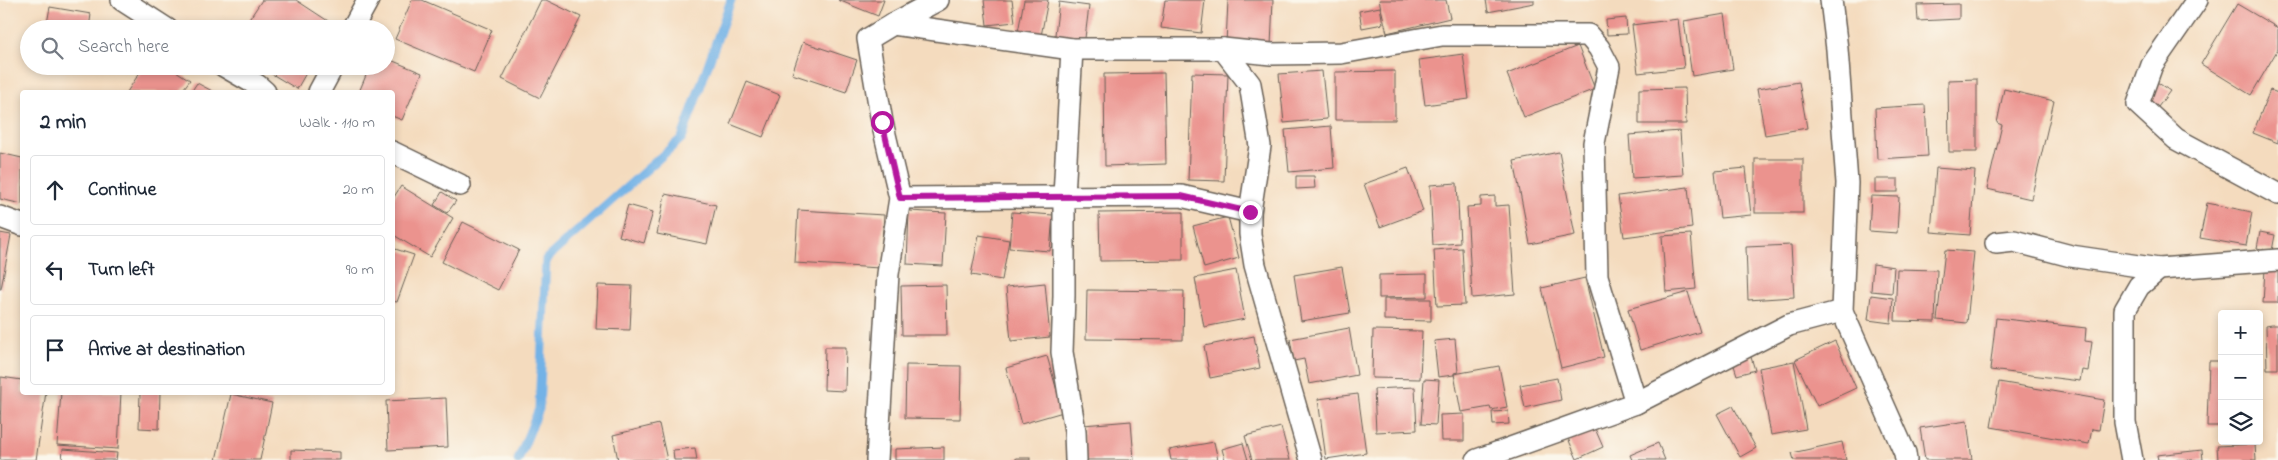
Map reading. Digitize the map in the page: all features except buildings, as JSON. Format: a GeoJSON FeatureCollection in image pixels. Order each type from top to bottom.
{"type":"FeatureCollection","features":[{"type":"Feature","properties":{"kind":"street"},"geometry":{"type":"LineString","coordinates":[[122,0],[153,20]]}},
{"type":"Feature","properties":{"kind":"street"},"geometry":{"type":"LineString","coordinates":[[357,20],[368,0]]}},
{"type":"Feature","properties":{"kind":"street"},"geometry":{"type":"LineString","coordinates":[[877,460],[888,274],[900,198],[882,122],[868,39],[938,0]]}},
{"type":"Feature","properties":{"kind":"street"},"geometry":{"type":"LineString","coordinates":[[1831,0],[1837,49],[1847,183],[1842,311],[1905,453],[1906,460]]}},
{"type":"Feature","properties":{"kind":"street"},"geometry":{"type":"LineString","coordinates":[[2197,0],[2152,65],[2138,104],[2176,139],[2278,194]]}},
{"type":"Feature","properties":{"kind":"street"},"geometry":{"type":"LineString","coordinates":[[893,24],[1072,49],[1224,49],[1271,54],[1341,53],[1442,35],[1588,35],[1599,48],[1609,67],[1594,143],[1597,276],[1636,403]]}},
{"type":"Feature","properties":{"kind":"street"},"geometry":{"type":"LineString","coordinates":[[1072,49],[1064,196],[1062,352],[1073,415],[1076,460]]}},
{"type":"Feature","properties":{"kind":"street"},"geometry":{"type":"LineString","coordinates":[[1224,49],[1250,84],[1260,146],[1250,212],[1250,234],[1255,265],[1311,460]]}},
{"type":"Feature","properties":{"kind":"street"},"geometry":{"type":"LineString","coordinates":[[1250,84],[1271,54]]}},
{"type":"Feature","properties":{"kind":"street"},"geometry":{"type":"LineString","coordinates":[[240,75],[263,90]]}},
{"type":"Feature","properties":{"kind":"street"},"geometry":{"type":"LineString","coordinates":[[320,90],[328,75]]}},
{"type":"Feature","properties":{"kind":"street"},"geometry":{"type":"LineString","coordinates":[[395,153],[460,185]]}},
{"type":"Feature","properties":{"kind":"street"},"geometry":{"type":"LineString","coordinates":[[900,198],[1181,196],[1250,212]]}},
{"type":"Feature","properties":{"kind":"street"},"geometry":{"type":"LineString","coordinates":[[0,217],[20,223]]}},
{"type":"Feature","properties":{"kind":"street"},"geometry":{"type":"LineString","coordinates":[[1996,243],[2014,241],[2071,256],[2159,269],[2278,260]]}},
{"type":"Feature","properties":{"kind":"street"},"geometry":{"type":"LineString","coordinates":[[2127,457],[2124,422],[2125,310],[2139,286],[2159,269]]}},
{"type":"Feature","properties":{"kind":"street"},"geometry":{"type":"LineString","coordinates":[[1477,460],[1636,403],[1789,325],[1842,311]]}},
{"type":"Feature","properties":{"kind":"waterway"},"geometry":{"type":"LineString","coordinates":[[518,460],[539,409],[546,259],[682,138],[731,0]]}},
{"type":"Feature","properties":{"kind":"route"},"geometry":{"type":"LineString","coordinates":[[882,122],[900,198],[1181,196],[1250,212]]}}]}
